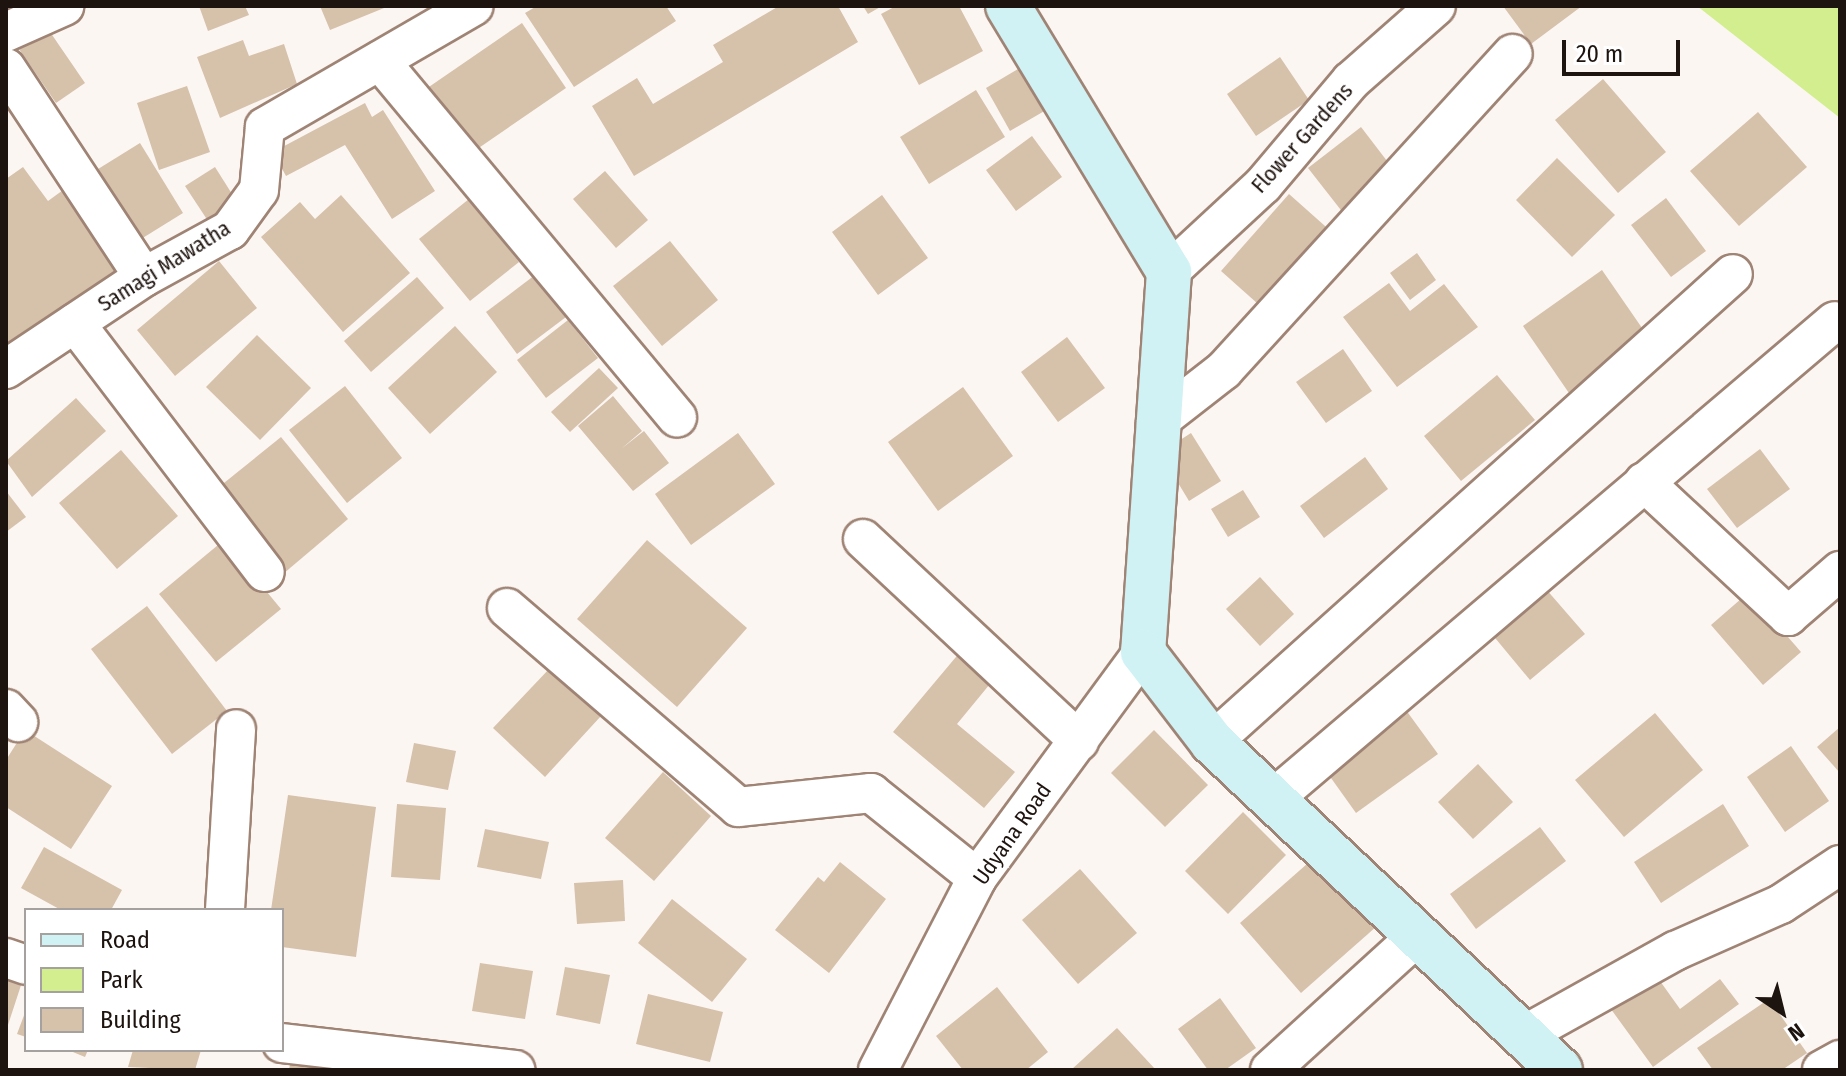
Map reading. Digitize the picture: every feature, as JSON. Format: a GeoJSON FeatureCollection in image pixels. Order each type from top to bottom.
{"type":"FeatureCollection","features":[{"type":"Feature","properties":{"kind":"street"},"geometry":{"type":"LineString","coordinates":[[6,32],[64,6]]}},
{"type":"Feature","properties":{"kind":"street","name":"Samagi Mawatha"},"geometry":{"type":"LineString","coordinates":[[6,369],[144,277],[230,230],[259,190],[265,127],[474,6]]}},
{"type":"Feature","properties":{"kind":"street"},"geometry":{"type":"LineString","coordinates":[[1008,6],[1169,272],[1156,423],[1143,652],[1212,742],[1560,1070]]}},
{"type":"Feature","properties":{"kind":"street","name":"Flower Gardens"},"geometry":{"type":"LineString","coordinates":[[1169,272],[1263,185],[1351,81],[1436,6]]}},
{"type":"Feature","properties":{"kind":"street"},"geometry":{"type":"LineString","coordinates":[[1156,423],[1224,370],[1513,54]]}},
{"type":"Feature","properties":{"kind":"street"},"geometry":{"type":"LineString","coordinates":[[380,61],[677,417]]}},
{"type":"Feature","properties":{"kind":"street"},"geometry":{"type":"LineString","coordinates":[[6,68],[144,277]]}},
{"type":"Feature","properties":{"kind":"street"},"geometry":{"type":"LineString","coordinates":[[1212,742],[1733,274]]}},
{"type":"Feature","properties":{"kind":"street"},"geometry":{"type":"LineString","coordinates":[[1274,798],[1835,321]]}},
{"type":"Feature","properties":{"kind":"street"},"geometry":{"type":"LineString","coordinates":[[75,323],[265,572]]}},
{"type":"Feature","properties":{"kind":"street"},"geometry":{"type":"LineString","coordinates":[[1644,482],[1788,616],[1840,571]]}},
{"type":"Feature","properties":{"kind":"street"},"geometry":{"type":"LineString","coordinates":[[863,539],[1079,741]]}},
{"type":"Feature","properties":{"kind":"street"},"geometry":{"type":"LineString","coordinates":[[507,608],[738,807],[871,793],[977,878]]}},
{"type":"Feature","properties":{"kind":"street","name":"Udyana Road"},"geometry":{"type":"LineString","coordinates":[[878,1070],[977,878],[1143,652]]}},
{"type":"Feature","properties":{"kind":"street"},"geometry":{"type":"LineString","coordinates":[[225,908],[236,729]]}},
{"type":"Feature","properties":{"kind":"street"},"geometry":{"type":"LineString","coordinates":[[1524,1035],[1675,951],[1781,904],[1840,865]]}},
{"type":"Feature","properties":{"kind":"street"},"geometry":{"type":"LineString","coordinates":[[1270,1070],[1416,937]]}},
{"type":"Feature","properties":{"kind":"street"},"geometry":{"type":"LineString","coordinates":[[284,1043],[515,1070]]}},
{"type":"Feature","properties":{"kind":"street"},"geometry":{"type":"LineString","coordinates":[[1822,1070],[1840,1060]]}},
{"type":"Feature","properties":{"kind":"green space"},"geometry":{"type":"Polygon","coordinates":[[[1697,6],[1840,6],[1840,118],[1697,6]]]}},
{"type":"Feature","properties":{"kind":"building"},"geometry":{"type":"Polygon","coordinates":[[[199,6],[245,6],[249,15],[208,31],[199,6]]]}},
{"type":"Feature","properties":{"kind":"building"},"geometry":{"type":"Polygon","coordinates":[[[320,6],[389,6],[330,30],[320,6]]]}},
{"type":"Feature","properties":{"kind":"building"},"geometry":{"type":"Polygon","coordinates":[[[537,6],[666,6],[676,21],[574,87],[525,13],[537,6]]]}},
{"type":"Feature","properties":{"kind":"building"},"geometry":{"type":"Polygon","coordinates":[[[779,6],[838,6],[858,42],[634,176],[592,106],[637,78],[653,104],[723,62],[713,45],[779,6]]]}},
{"type":"Feature","properties":{"kind":"building"},"geometry":{"type":"Polygon","coordinates":[[[863,6],[882,6],[868,14],[863,6]]]}},
{"type":"Feature","properties":{"kind":"building"},"geometry":{"type":"Polygon","coordinates":[[[896,6],[959,6],[983,51],[919,85],[881,14],[896,6]]]}},
{"type":"Feature","properties":{"kind":"building"},"geometry":{"type":"Polygon","coordinates":[[[1503,6],[1582,6],[1531,44],[1503,6]]]}},
{"type":"Feature","properties":{"kind":"building"},"geometry":{"type":"Polygon","coordinates":[[[522,23],[566,88],[467,156],[423,91],[522,23]]]}},
{"type":"Feature","properties":{"kind":"building"},"geometry":{"type":"Polygon","coordinates":[[[48,29],[85,83],[56,103],[19,49],[48,29]]]}},
{"type":"Feature","properties":{"kind":"building"},"geometry":{"type":"Polygon","coordinates":[[[243,40],[249,56],[284,44],[297,84],[220,118],[197,57],[243,40]]]}},
{"type":"Feature","properties":{"kind":"building"},"geometry":{"type":"Polygon","coordinates":[[[1280,57],[1309,100],[1256,136],[1227,94],[1280,57]]]}},
{"type":"Feature","properties":{"kind":"building"},"geometry":{"type":"Polygon","coordinates":[[[1028,63],[1053,106],[1010,131],[986,88],[1028,63]]]}},
{"type":"Feature","properties":{"kind":"building"},"geometry":{"type":"Polygon","coordinates":[[[1603,79],[1666,152],[1618,193],[1555,120],[1603,79]]]}},
{"type":"Feature","properties":{"kind":"building"},"geometry":{"type":"Polygon","coordinates":[[[187,86],[210,152],[159,170],[137,103],[187,86]]]}},
{"type":"Feature","properties":{"kind":"building"},"geometry":{"type":"Polygon","coordinates":[[[976,90],[1005,137],[929,184],[900,137],[976,90]]]}},
{"type":"Feature","properties":{"kind":"building"},"geometry":{"type":"Polygon","coordinates":[[[365,103],[372,117],[383,110],[435,191],[392,219],[345,145],[286,176],[273,152],[365,103]]]}},
{"type":"Feature","properties":{"kind":"building"},"geometry":{"type":"Polygon","coordinates":[[[1758,112],[1807,167],[1739,226],[1690,171],[1758,112]]]}},
{"type":"Feature","properties":{"kind":"building"},"geometry":{"type":"Polygon","coordinates":[[[1361,127],[1397,174],[1344,214],[1308,168],[1361,127]]]}},
{"type":"Feature","properties":{"kind":"building"},"geometry":{"type":"Polygon","coordinates":[[[1032,136],[1062,177],[1016,211],[986,170],[1032,136]]]}},
{"type":"Feature","properties":{"kind":"building"},"geometry":{"type":"Polygon","coordinates":[[[140,143],[183,213],[133,244],[90,174],[140,143]]]}},
{"type":"Feature","properties":{"kind":"building"},"geometry":{"type":"Polygon","coordinates":[[[1557,158],[1615,215],[1572,257],[1516,200],[1557,158]]]}},
{"type":"Feature","properties":{"kind":"building"},"geometry":{"type":"Polygon","coordinates":[[[23,167],[48,201],[70,185],[130,269],[15,352],[6,339],[6,179],[23,167]]]}},
{"type":"Feature","properties":{"kind":"building"},"geometry":{"type":"Polygon","coordinates":[[[215,167],[239,205],[210,224],[185,186],[215,167]]]}},
{"type":"Feature","properties":{"kind":"building"},"geometry":{"type":"Polygon","coordinates":[[[605,171],[648,220],[616,248],[573,199],[605,171]]]}},
{"type":"Feature","properties":{"kind":"building"},"geometry":{"type":"Polygon","coordinates":[[[1289,194],[1334,234],[1267,312],[1221,271],[1289,194]]]}},
{"type":"Feature","properties":{"kind":"building"},"geometry":{"type":"Polygon","coordinates":[[[341,195],[410,273],[343,332],[261,237],[300,202],[315,219],[341,195]]]}},
{"type":"Feature","properties":{"kind":"building"},"geometry":{"type":"Polygon","coordinates":[[[882,195],[928,258],[878,295],[832,232],[882,195]]]}},
{"type":"Feature","properties":{"kind":"building"},"geometry":{"type":"Polygon","coordinates":[[[1666,198],[1706,251],[1671,277],[1631,225],[1666,198]]]}},
{"type":"Feature","properties":{"kind":"building"},"geometry":{"type":"Polygon","coordinates":[[[469,199],[519,262],[470,301],[419,239],[469,199]]]}},
{"type":"Feature","properties":{"kind":"building"},"geometry":{"type":"Polygon","coordinates":[[[670,241],[718,300],[662,346],[613,286],[670,241]]]}},
{"type":"Feature","properties":{"kind":"building"},"geometry":{"type":"Polygon","coordinates":[[[1417,253],[1436,280],[1410,300],[1390,273],[1417,253]]]}},
{"type":"Feature","properties":{"kind":"building"},"geometry":{"type":"Polygon","coordinates":[[[219,261],[257,308],[175,376],[137,330],[219,261]]]}},
{"type":"Feature","properties":{"kind":"building"},"geometry":{"type":"Polygon","coordinates":[[[1602,270],[1651,341],[1571,396],[1523,326],[1602,270]]]}},
{"type":"Feature","properties":{"kind":"building"},"geometry":{"type":"Polygon","coordinates":[[[535,275],[566,317],[517,354],[486,312],[535,275]]]}},
{"type":"Feature","properties":{"kind":"building"},"geometry":{"type":"Polygon","coordinates":[[[417,277],[444,308],[371,372],[344,341],[417,277]]]}},
{"type":"Feature","properties":{"kind":"building"},"geometry":{"type":"Polygon","coordinates":[[[1389,283],[1410,311],[1444,284],[1478,327],[1397,387],[1343,317],[1389,283]]]}},
{"type":"Feature","properties":{"kind":"building"},"geometry":{"type":"Polygon","coordinates":[[[568,320],[598,358],[546,398],[517,360],[568,320]]]}},
{"type":"Feature","properties":{"kind":"building"},"geometry":{"type":"Polygon","coordinates":[[[455,326],[497,372],[430,434],[388,388],[455,326]]]}},
{"type":"Feature","properties":{"kind":"building"},"geometry":{"type":"Polygon","coordinates":[[[257,335],[311,388],[260,440],[206,387],[257,335]]]}},
{"type":"Feature","properties":{"kind":"building"},"geometry":{"type":"Polygon","coordinates":[[[1067,337],[1105,388],[1058,422],[1021,372],[1067,337]]]}},
{"type":"Feature","properties":{"kind":"building"},"geometry":{"type":"Polygon","coordinates":[[[1343,349],[1372,391],[1326,423],[1296,382],[1343,349]]]}},
{"type":"Feature","properties":{"kind":"building"},"geometry":{"type":"Polygon","coordinates":[[[599,368],[618,388],[570,432],[551,412],[599,368]]]}},
{"type":"Feature","properties":{"kind":"building"},"geometry":{"type":"Polygon","coordinates":[[[1497,375],[1535,420],[1461,481],[1424,436],[1497,375]]]}},
{"type":"Feature","properties":{"kind":"building"},"geometry":{"type":"Polygon","coordinates":[[[345,386],[402,458],[347,503],[289,430],[345,386]]]}},
{"type":"Feature","properties":{"kind":"building"},"geometry":{"type":"Polygon","coordinates":[[[963,387],[1013,456],[938,511],[888,442],[963,387]]]}},
{"type":"Feature","properties":{"kind":"building"},"geometry":{"type":"Polygon","coordinates":[[[613,396],[642,431],[621,449],[644,431],[669,463],[633,491],[578,426],[613,396]]]}},
{"type":"Feature","properties":{"kind":"building"},"geometry":{"type":"Polygon","coordinates":[[[76,398],[106,431],[32,497],[6,461],[76,398]]]}},
{"type":"Feature","properties":{"kind":"building"},"geometry":{"type":"Polygon","coordinates":[[[738,433],[775,484],[691,545],[655,494],[738,433]]]}},
{"type":"Feature","properties":{"kind":"building"},"geometry":{"type":"Polygon","coordinates":[[[1191,433],[1221,481],[1189,501],[1160,453],[1191,433]]]}},
{"type":"Feature","properties":{"kind":"building"},"geometry":{"type":"Polygon","coordinates":[[[281,437],[348,519],[283,574],[214,491],[281,437]]]}},
{"type":"Feature","properties":{"kind":"building"},"geometry":{"type":"Polygon","coordinates":[[[1760,449],[1790,489],[1737,528],[1707,489],[1760,449]]]}},
{"type":"Feature","properties":{"kind":"building"},"geometry":{"type":"Polygon","coordinates":[[[121,450],[178,516],[117,569],[59,503],[121,450]]]}},
{"type":"Feature","properties":{"kind":"building"},"geometry":{"type":"Polygon","coordinates":[[[1365,457],[1388,489],[1324,538],[1300,506],[1365,457]]]}},
{"type":"Feature","properties":{"kind":"building"},"geometry":{"type":"Polygon","coordinates":[[[1243,490],[1260,517],[1228,537],[1211,509],[1243,490]]]}},
{"type":"Feature","properties":{"kind":"building"},"geometry":{"type":"Polygon","coordinates":[[[6,491],[26,517],[6,532],[6,491]]]}},
{"type":"Feature","properties":{"kind":"building"},"geometry":{"type":"Polygon","coordinates":[[[224,540],[281,609],[216,662],[159,594],[224,540]]]}},
{"type":"Feature","properties":{"kind":"building"},"geometry":{"type":"Polygon","coordinates":[[[647,540],[747,628],[677,707],[577,619],[647,540]]]}},
{"type":"Feature","properties":{"kind":"building"},"geometry":{"type":"Polygon","coordinates":[[[1260,577],[1294,614],[1260,646],[1226,609],[1260,577]]]}},
{"type":"Feature","properties":{"kind":"building"},"geometry":{"type":"Polygon","coordinates":[[[1539,581],[1585,634],[1530,680],[1486,627],[1539,581]]]}},
{"type":"Feature","properties":{"kind":"building"},"geometry":{"type":"Polygon","coordinates":[[[1749,592],[1801,652],[1763,685],[1711,625],[1749,592]]]}},
{"type":"Feature","properties":{"kind":"building"},"geometry":{"type":"Polygon","coordinates":[[[147,606],[227,711],[172,754],[91,649],[147,606]]]}},
{"type":"Feature","properties":{"kind":"building"},"geometry":{"type":"Polygon","coordinates":[[[966,645],[999,673],[957,724],[1015,772],[984,808],[893,732],[966,645]]]}},
{"type":"Feature","properties":{"kind":"building"},"geometry":{"type":"Polygon","coordinates":[[[550,668],[601,716],[545,777],[493,728],[550,668]]]}},
{"type":"Feature","properties":{"kind":"building"},"geometry":{"type":"Polygon","coordinates":[[[1403,706],[1438,754],[1356,813],[1321,764],[1403,706]]]}},
{"type":"Feature","properties":{"kind":"building"},"geometry":{"type":"Polygon","coordinates":[[[1655,713],[1703,770],[1624,837],[1575,780],[1655,713]]]}},
{"type":"Feature","properties":{"kind":"building"},"geometry":{"type":"Polygon","coordinates":[[[1840,727],[1840,773],[1817,747],[1840,727]]]}},
{"type":"Feature","properties":{"kind":"building"},"geometry":{"type":"Polygon","coordinates":[[[25,730],[112,786],[71,849],[6,807],[6,760],[25,730]]]}},
{"type":"Feature","properties":{"kind":"building"},"geometry":{"type":"Polygon","coordinates":[[[1154,730],[1208,785],[1165,827],[1111,773],[1154,730]]]}},
{"type":"Feature","properties":{"kind":"building"},"geometry":{"type":"Polygon","coordinates":[[[414,743],[456,751],[448,790],[406,782],[414,743]]]}},
{"type":"Feature","properties":{"kind":"building"},"geometry":{"type":"Polygon","coordinates":[[[1791,746],[1829,801],[1785,832],[1747,777],[1791,746]]]}},
{"type":"Feature","properties":{"kind":"building"},"geometry":{"type":"Polygon","coordinates":[[[1478,764],[1513,802],[1473,839],[1438,802],[1478,764]]]}},
{"type":"Feature","properties":{"kind":"building"},"geometry":{"type":"Polygon","coordinates":[[[663,772],[711,816],[654,881],[605,838],[663,772]]]}},
{"type":"Feature","properties":{"kind":"building"},"geometry":{"type":"Polygon","coordinates":[[[288,795],[376,807],[356,957],[284,947],[284,908],[271,908],[288,795]]]}},
{"type":"Feature","properties":{"kind":"building"},"geometry":{"type":"Polygon","coordinates":[[[397,804],[446,808],[440,880],[391,877],[397,804]]]}},
{"type":"Feature","properties":{"kind":"building"},"geometry":{"type":"Polygon","coordinates":[[[1723,804],[1749,846],[1661,903],[1634,862],[1723,804]]]}},
{"type":"Feature","properties":{"kind":"building"},"geometry":{"type":"Polygon","coordinates":[[[1243,812],[1286,855],[1228,914],[1185,871],[1243,812]]]}},
{"type":"Feature","properties":{"kind":"building"},"geometry":{"type":"Polygon","coordinates":[[[1540,827],[1566,861],[1476,929],[1450,894],[1540,827]]]}},
{"type":"Feature","properties":{"kind":"building"},"geometry":{"type":"Polygon","coordinates":[[[485,829],[549,842],[541,879],[477,867],[485,829]]]}},
{"type":"Feature","properties":{"kind":"building"},"geometry":{"type":"Polygon","coordinates":[[[44,847],[122,890],[112,908],[57,908],[21,888],[44,847]]]}},
{"type":"Feature","properties":{"kind":"building"},"geometry":{"type":"Polygon","coordinates":[[[1316,856],[1377,926],[1301,993],[1240,923],[1316,856]]]}},
{"type":"Feature","properties":{"kind":"building"},"geometry":{"type":"Polygon","coordinates":[[[840,862],[886,899],[829,973],[775,930],[818,877],[824,882],[840,862]]]}},
{"type":"Feature","properties":{"kind":"building"},"geometry":{"type":"Polygon","coordinates":[[[1080,869],[1137,933],[1078,984],[1022,920],[1080,869]]]}},
{"type":"Feature","properties":{"kind":"building"},"geometry":{"type":"Polygon","coordinates":[[[623,880],[625,921],[577,924],[574,883],[623,880]]]}},
{"type":"Feature","properties":{"kind":"building"},"geometry":{"type":"Polygon","coordinates":[[[672,899],[747,959],[712,1002],[638,943],[672,899]]]}},
{"type":"Feature","properties":{"kind":"building"},"geometry":{"type":"Polygon","coordinates":[[[480,963],[533,971],[525,1019],[472,1011],[480,963]]]}},
{"type":"Feature","properties":{"kind":"building"},"geometry":{"type":"Polygon","coordinates":[[[565,967],[610,975],[600,1024],[556,1015],[565,967]]]}},
{"type":"Feature","properties":{"kind":"building"},"geometry":{"type":"Polygon","coordinates":[[[6,970],[24,976],[7,1028],[6,1028],[6,970]]]}},
{"type":"Feature","properties":{"kind":"building"},"geometry":{"type":"Polygon","coordinates":[[[1655,974],[1680,1009],[1720,979],[1739,1004],[1653,1067],[1600,994],[1655,974]]]}},
{"type":"Feature","properties":{"kind":"building"},"geometry":{"type":"Polygon","coordinates":[[[997,987],[1048,1052],[1026,1070],[963,1070],[936,1036],[997,987]]]}},
{"type":"Feature","properties":{"kind":"building"},"geometry":{"type":"Polygon","coordinates":[[[648,994],[723,1012],[710,1062],[636,1044],[648,994]]]}},
{"type":"Feature","properties":{"kind":"building"},"geometry":{"type":"Polygon","coordinates":[[[1220,998],[1256,1048],[1225,1070],[1208,1070],[1178,1029],[1220,998]]]}},
{"type":"Feature","properties":{"kind":"building"},"geometry":{"type":"Polygon","coordinates":[[[1769,999],[1807,1053],[1782,1070],[1713,1070],[1697,1048],[1769,999]]]}},
{"type":"Feature","properties":{"kind":"building"},"geometry":{"type":"Polygon","coordinates":[[[24,1015],[24,1036],[17,1034],[24,1015]]]}},
{"type":"Feature","properties":{"kind":"building"},"geometry":{"type":"Polygon","coordinates":[[[1117,1028],[1156,1070],[1071,1070],[1117,1028]]]}},
{"type":"Feature","properties":{"kind":"building"},"geometry":{"type":"Polygon","coordinates":[[[132,1052],[200,1052],[195,1070],[128,1067],[132,1052]]]}},
{"type":"Feature","properties":{"kind":"building"},"geometry":{"type":"Polygon","coordinates":[[[291,1058],[351,1070],[289,1070],[291,1058]]]}}]}
